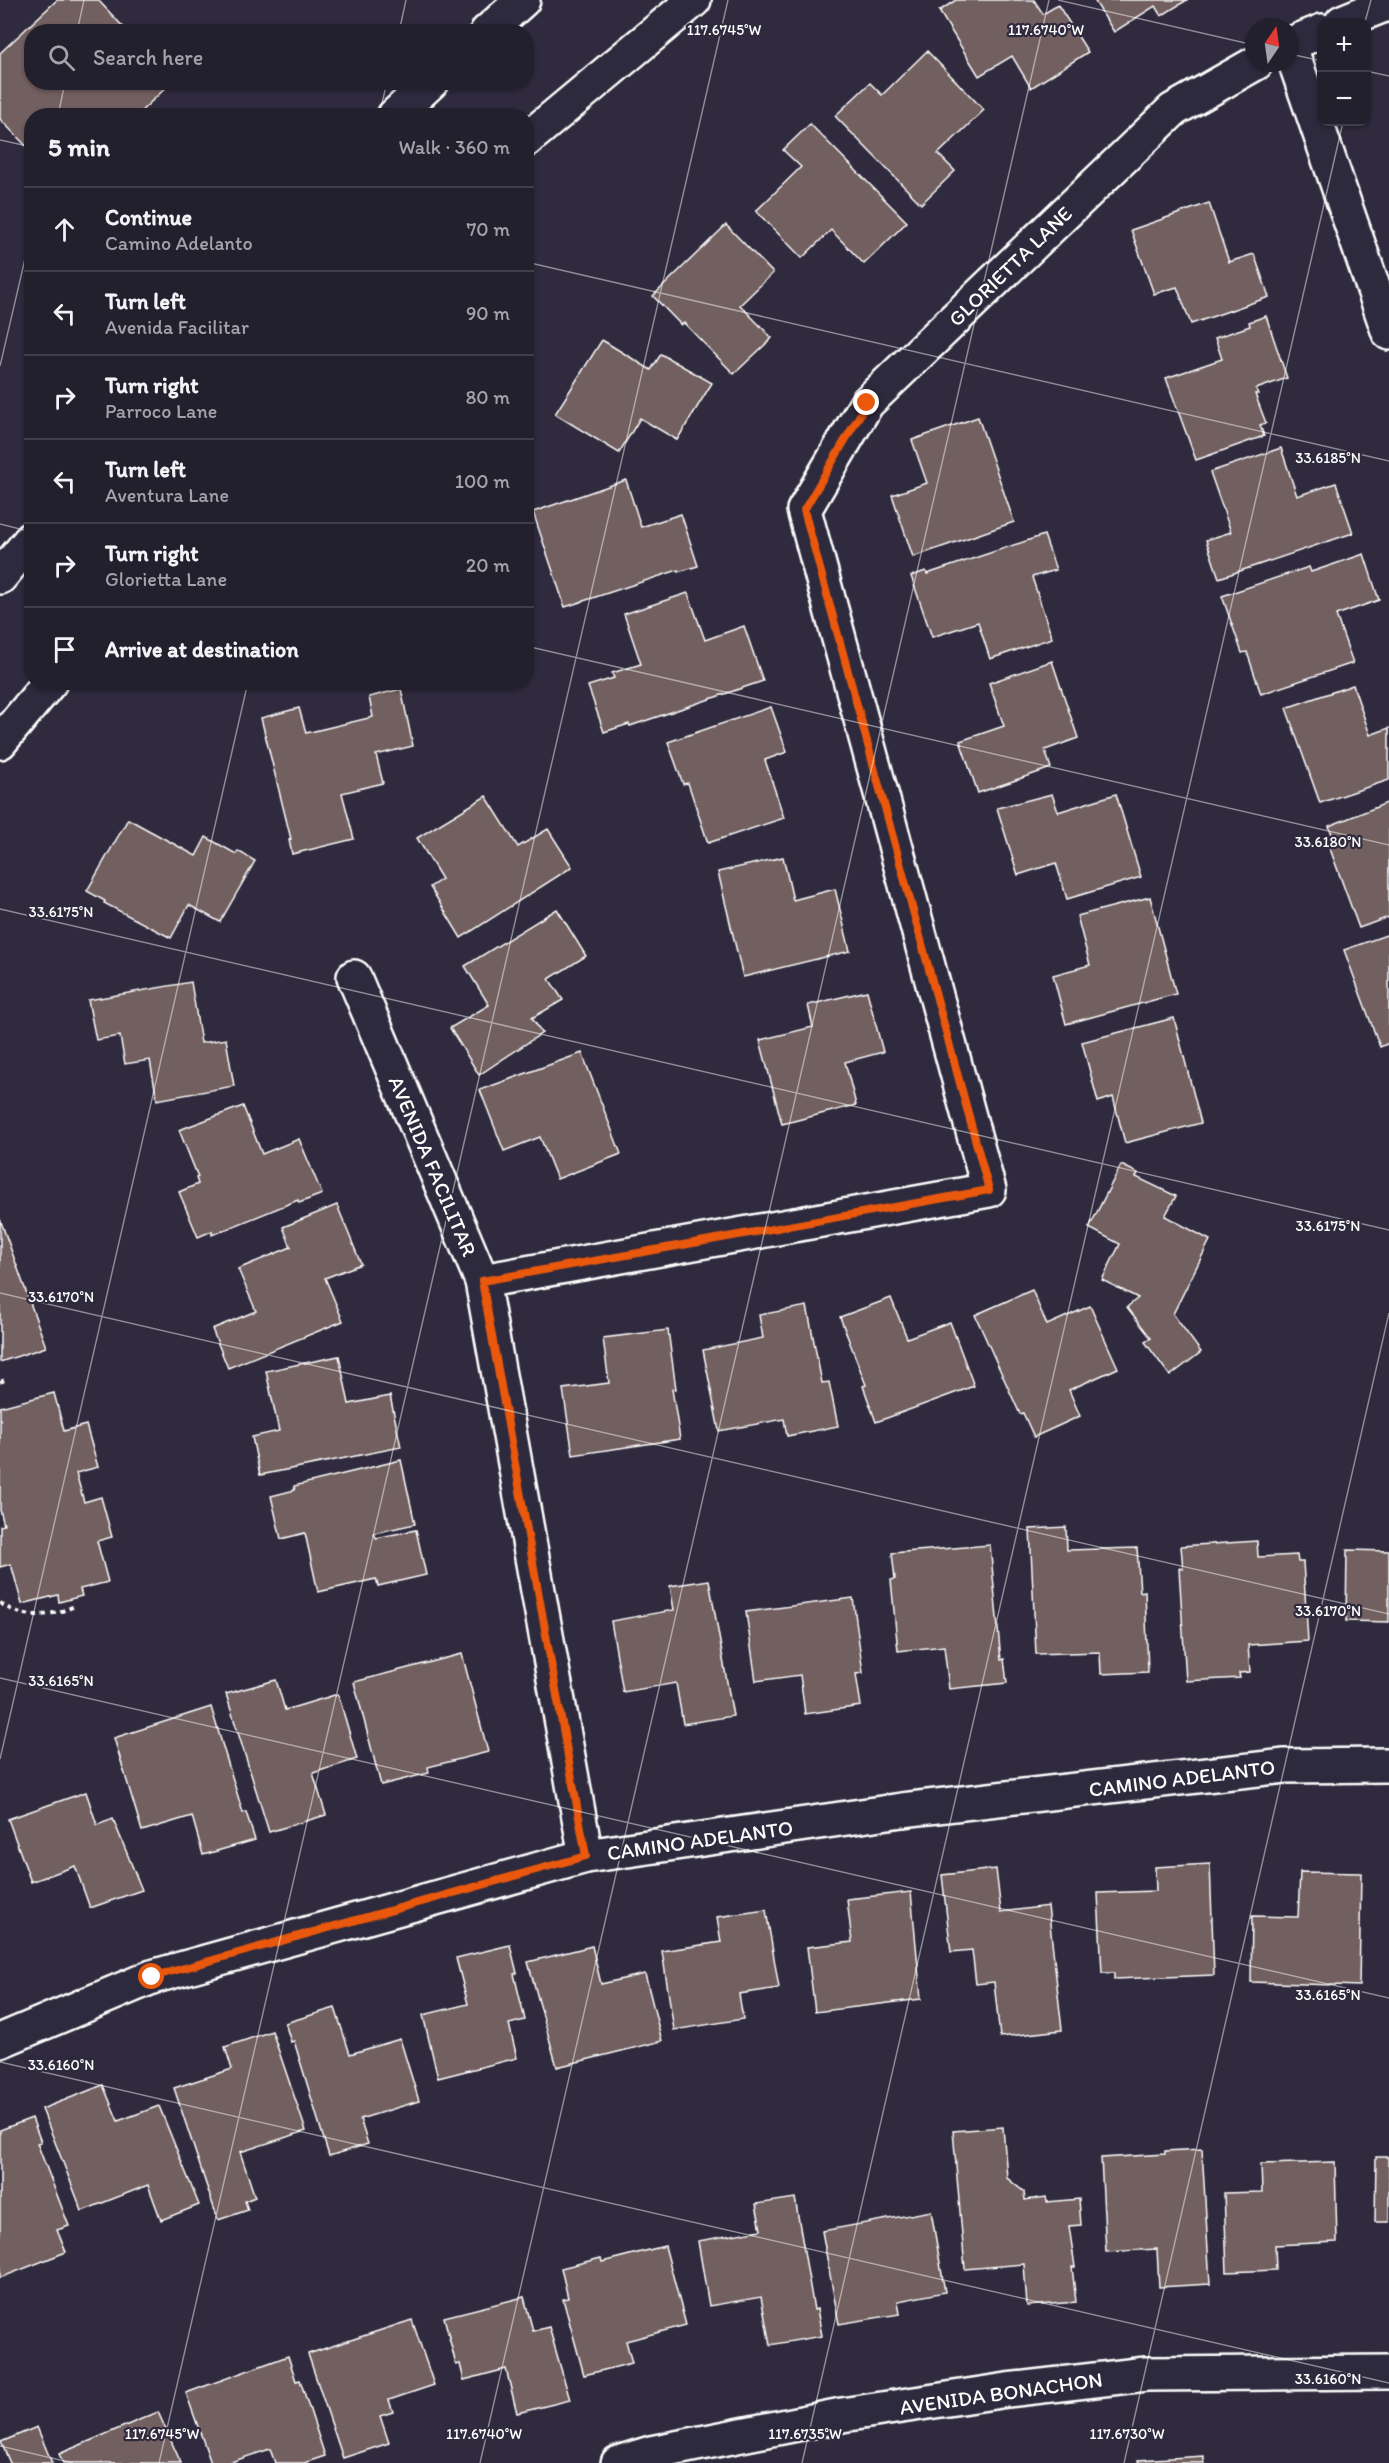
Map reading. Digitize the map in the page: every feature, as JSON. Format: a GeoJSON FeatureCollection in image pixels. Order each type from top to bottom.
{"type":"FeatureCollection","features":[{"type":"Feature","properties":{"kind":"street"},"geometry":{"type":"LineString","coordinates":[[497,24],[523,0]]}},
{"type":"Feature","properties":{"kind":"street"},"geometry":{"type":"LineString","coordinates":[[534,133],[694,0]]}},
{"type":"Feature","properties":{"kind":"street"},"geometry":{"type":"LineString","coordinates":[[1352,18],[1389,3]]}},
{"type":"Feature","properties":{"kind":"street"},"geometry":{"type":"LineString","coordinates":[[1299,41],[1317,33]]}},
{"type":"Feature","properties":{"kind":"street","name":"GLORIETTA LANE"},"geometry":{"type":"LineString","coordinates":[[482,1281],[989,1190],[804,510],[867,403],[1173,110],[1245,69]]}},
{"type":"Feature","properties":{"kind":"street"},"geometry":{"type":"LineString","coordinates":[[1299,71],[1389,333]]}},
{"type":"Feature","properties":{"kind":"street"},"geometry":{"type":"LineString","coordinates":[[403,108],[422,90]]}},
{"type":"Feature","properties":{"kind":"street"},"geometry":{"type":"LineString","coordinates":[[0,577],[24,548]]}},
{"type":"Feature","properties":{"kind":"street"},"geometry":{"type":"LineString","coordinates":[[0,742],[43,690]]}},
{"type":"Feature","properties":{"kind":"street","name":"AVENIDA FACILITAR"},"geometry":{"type":"LineString","coordinates":[[354,977],[482,1281],[586,1856]]}},
{"type":"Feature","properties":{"kind":"street","name":"CAMINO ADELANTO"},"geometry":{"type":"LineString","coordinates":[[0,2041],[152,1977],[586,1856],[902,1810],[1285,1766],[1389,1765]]}},
{"type":"Feature","properties":{"kind":"street","name":"AVENIDA BONACHON"},"geometry":{"type":"LineString","coordinates":[[618,2463],[651,2453],[842,2415],[1007,2390],[1146,2374],[1389,2372]]}},
{"type":"Feature","properties":{"kind":"path"},"geometry":{"type":"LineString","coordinates":[[0,1382],[7,1379]]}},
{"type":"Feature","properties":{"kind":"path"},"geometry":{"type":"LineString","coordinates":[[0,1603],[13,1612],[50,1616],[75,1606]]}},
{"type":"Feature","properties":{"kind":"building"},"geometry":{"type":"Polygon","coordinates":[[[57,0],[98,0],[120,24],[31,24],[57,0]]]}},
{"type":"Feature","properties":{"kind":"building"},"geometry":{"type":"Polygon","coordinates":[[[956,0],[1034,0],[1043,14],[1058,5],[1088,52],[1031,88],[1012,56],[979,76],[939,11],[956,0]]]}},
{"type":"Feature","properties":{"kind":"building"},"geometry":{"type":"Polygon","coordinates":[[[1094,0],[1187,0],[1161,16],[1155,6],[1114,32],[1094,0]]]}},
{"type":"Feature","properties":{"kind":"building"},"geometry":{"type":"Polygon","coordinates":[[[24,31],[24,90],[164,90],[144,108],[24,108],[24,144],[0,119],[0,53],[24,31]]]}},
{"type":"Feature","properties":{"kind":"building"},"geometry":{"type":"Polygon","coordinates":[[[927,51],[984,110],[938,154],[955,171],[921,204],[835,116],[870,83],[882,95],[927,51]]]}},
{"type":"Feature","properties":{"kind":"building"},"geometry":{"type":"Polygon","coordinates":[[[810,124],[907,222],[864,264],[831,230],[802,258],[756,211],[801,167],[783,150],[810,124]]]}},
{"type":"Feature","properties":{"kind":"building"},"geometry":{"type":"Polygon","coordinates":[[[1209,203],[1229,262],[1254,254],[1269,297],[1191,324],[1177,287],[1154,294],[1131,230],[1209,203]]]}},
{"type":"Feature","properties":{"kind":"building"},"geometry":{"type":"Polygon","coordinates":[[[726,225],[773,273],[740,305],[772,338],[734,374],[684,323],[681,325],[653,296],[726,225]]]}},
{"type":"Feature","properties":{"kind":"building"},"geometry":{"type":"Polygon","coordinates":[[[1266,316],[1287,378],[1256,389],[1258,394],[1255,394],[1266,423],[1260,425],[1264,436],[1196,460],[1166,378],[1222,359],[1215,338],[1250,326],[1249,322],[1266,316]]]}},
{"type":"Feature","properties":{"kind":"building"},"geometry":{"type":"Polygon","coordinates":[[[602,340],[651,370],[661,354],[712,383],[677,440],[640,418],[619,453],[555,414],[602,340]]]}},
{"type":"Feature","properties":{"kind":"building"},"geometry":{"type":"Polygon","coordinates":[[[978,417],[1014,522],[913,557],[892,495],[927,483],[912,440],[978,417]]]}},
{"type":"Feature","properties":{"kind":"building"},"geometry":{"type":"Polygon","coordinates":[[[1281,448],[1297,496],[1336,483],[1353,533],[1219,578],[1206,540],[1231,532],[1210,472],[1281,448]]]}},
{"type":"Feature","properties":{"kind":"building"},"geometry":{"type":"Polygon","coordinates":[[[626,480],[641,527],[681,514],[698,566],[678,572],[678,570],[565,607],[534,512],[626,480]]]}},
{"type":"Feature","properties":{"kind":"building"},"geometry":{"type":"Polygon","coordinates":[[[1044,535],[1056,570],[1032,577],[1052,638],[990,659],[978,622],[932,637],[911,576],[926,571],[927,574],[1044,535]]]}},
{"type":"Feature","properties":{"kind":"building"},"geometry":{"type":"Polygon","coordinates":[[[1364,554],[1379,600],[1336,615],[1353,663],[1261,694],[1247,652],[1242,653],[1222,596],[1309,567],[1311,572],[1364,554]]]}},
{"type":"Feature","properties":{"kind":"building"},"geometry":{"type":"Polygon","coordinates":[[[688,593],[705,640],[744,626],[763,681],[630,726],[629,724],[604,732],[588,686],[614,678],[612,673],[641,664],[624,614],[688,593]]]}},
{"type":"Feature","properties":{"kind":"building"},"geometry":{"type":"Polygon","coordinates":[[[1052,661],[1078,738],[1045,750],[1051,768],[978,793],[960,741],[1004,726],[989,683],[1052,661]]]}},
{"type":"Feature","properties":{"kind":"building"},"geometry":{"type":"Polygon","coordinates":[[[1353,685],[1370,735],[1389,728],[1389,780],[1320,803],[1286,708],[1353,685]]]}},
{"type":"Feature","properties":{"kind":"building"},"geometry":{"type":"Polygon","coordinates":[[[401,690],[413,746],[376,755],[383,783],[342,793],[354,839],[292,854],[289,840],[291,839],[261,718],[299,708],[306,733],[373,717],[369,697],[401,690]]]}},
{"type":"Feature","properties":{"kind":"building"},"geometry":{"type":"Polygon","coordinates":[[[771,707],[787,752],[765,760],[784,818],[708,843],[688,783],[683,784],[668,742],[771,707]]]}},
{"type":"Feature","properties":{"kind":"building"},"geometry":{"type":"Polygon","coordinates":[[[1052,794],[1058,812],[1116,794],[1141,877],[1067,899],[1056,863],[1018,875],[997,808],[1052,794]]]}},
{"type":"Feature","properties":{"kind":"building"},"geometry":{"type":"Polygon","coordinates":[[[486,796],[518,847],[548,829],[572,867],[461,938],[430,887],[442,879],[417,838],[486,796]]]}},
{"type":"Feature","properties":{"kind":"building"},"geometry":{"type":"Polygon","coordinates":[[[1389,802],[1389,917],[1359,928],[1329,846],[1335,843],[1329,826],[1389,802]]]}},
{"type":"Feature","properties":{"kind":"building"},"geometry":{"type":"Polygon","coordinates":[[[128,819],[196,856],[206,837],[236,854],[238,851],[255,861],[220,922],[189,905],[171,938],[104,903],[105,901],[87,891],[128,819]]]}},
{"type":"Feature","properties":{"kind":"building"},"geometry":{"type":"Polygon","coordinates":[[[783,857],[793,900],[835,889],[850,951],[743,977],[718,872],[783,857]]]}},
{"type":"Feature","properties":{"kind":"building"},"geometry":{"type":"Polygon","coordinates":[[[1150,897],[1176,994],[1066,1024],[1053,975],[1090,965],[1077,916],[1150,897]]]}},
{"type":"Feature","properties":{"kind":"building"},"geometry":{"type":"Polygon","coordinates":[[[557,909],[586,956],[549,979],[563,1000],[532,1018],[542,1033],[479,1075],[450,1028],[489,1005],[465,966],[557,909]]]}},
{"type":"Feature","properties":{"kind":"building"},"geometry":{"type":"Polygon","coordinates":[[[1389,934],[1389,1043],[1380,1047],[1344,950],[1389,934]]]}},
{"type":"Feature","properties":{"kind":"building"},"geometry":{"type":"Polygon","coordinates":[[[191,982],[201,1043],[226,1039],[234,1086],[157,1100],[150,1060],[125,1064],[120,1036],[96,1040],[88,1000],[191,982]]]}},
{"type":"Feature","properties":{"kind":"building"},"geometry":{"type":"Polygon","coordinates":[[[867,991],[883,1052],[845,1062],[856,1105],[782,1124],[760,1040],[813,1027],[808,1005],[867,991]]]}},
{"type":"Feature","properties":{"kind":"building"},"geometry":{"type":"Polygon","coordinates":[[[1174,1018],[1201,1123],[1125,1143],[1113,1097],[1098,1102],[1082,1042],[1174,1018]]]}},
{"type":"Feature","properties":{"kind":"building"},"geometry":{"type":"Polygon","coordinates":[[[582,1053],[621,1154],[557,1179],[540,1137],[504,1151],[480,1090],[582,1053]]]}},
{"type":"Feature","properties":{"kind":"building"},"geometry":{"type":"Polygon","coordinates":[[[243,1106],[262,1154],[299,1139],[322,1194],[299,1203],[298,1200],[212,1235],[212,1231],[198,1237],[179,1192],[198,1184],[196,1178],[198,1177],[179,1130],[243,1106]]]}},
{"type":"Feature","properties":{"kind":"building"},"geometry":{"type":"Polygon","coordinates":[[[1121,1165],[1138,1173],[1136,1177],[1176,1196],[1165,1216],[1210,1240],[1173,1314],[1201,1352],[1170,1376],[1145,1342],[1151,1338],[1127,1307],[1138,1298],[1102,1280],[1120,1244],[1089,1228],[1121,1165]]]}},
{"type":"Feature","properties":{"kind":"building"},"geometry":{"type":"Polygon","coordinates":[[[337,1205],[361,1264],[325,1278],[343,1321],[228,1368],[212,1329],[256,1311],[238,1269],[291,1247],[283,1227],[337,1205]]]}},
{"type":"Feature","properties":{"kind":"building"},"geometry":{"type":"Polygon","coordinates":[[[0,1219],[46,1347],[0,1362],[0,1219]]]}},
{"type":"Feature","properties":{"kind":"building"},"geometry":{"type":"Polygon","coordinates":[[[1032,1290],[1047,1325],[1090,1306],[1118,1368],[1069,1390],[1080,1416],[1034,1437],[1023,1413],[1020,1414],[975,1315],[1032,1290]]]}},
{"type":"Feature","properties":{"kind":"building"},"geometry":{"type":"Polygon","coordinates":[[[891,1298],[907,1338],[950,1322],[974,1386],[876,1422],[863,1386],[866,1385],[840,1317],[891,1298]]]}},
{"type":"Feature","properties":{"kind":"building"},"geometry":{"type":"Polygon","coordinates":[[[807,1306],[822,1383],[829,1382],[838,1426],[787,1436],[784,1419],[719,1431],[703,1350],[763,1338],[759,1315],[807,1306]]]}},
{"type":"Feature","properties":{"kind":"building"},"geometry":{"type":"Polygon","coordinates":[[[668,1330],[676,1389],[672,1389],[680,1439],[573,1455],[563,1389],[609,1383],[603,1338],[668,1330]]]}},
{"type":"Feature","properties":{"kind":"building"},"geometry":{"type":"Polygon","coordinates":[[[339,1356],[349,1404],[390,1396],[401,1447],[260,1475],[252,1437],[279,1431],[266,1371],[339,1356]]]}},
{"type":"Feature","properties":{"kind":"building"},"geometry":{"type":"Polygon","coordinates":[[[54,1393],[64,1431],[86,1425],[98,1467],[76,1473],[84,1502],[101,1497],[112,1537],[97,1541],[108,1582],[80,1589],[82,1596],[59,1602],[58,1595],[22,1604],[11,1564],[0,1567],[0,1526],[4,1525],[0,1510],[0,1407],[54,1393]]]}},
{"type":"Feature","properties":{"kind":"building"},"geometry":{"type":"Polygon","coordinates":[[[401,1460],[415,1524],[374,1533],[376,1538],[416,1530],[426,1575],[378,1586],[376,1579],[318,1592],[305,1533],[281,1539],[271,1496],[295,1490],[294,1486],[401,1460]]]}},
{"type":"Feature","properties":{"kind":"building"},"geometry":{"type":"Polygon","coordinates":[[[1066,1527],[1067,1550],[1137,1548],[1140,1592],[1145,1591],[1148,1672],[1101,1674],[1100,1652],[1036,1654],[1030,1529],[1066,1527]]]}},
{"type":"Feature","properties":{"kind":"building"},"geometry":{"type":"Polygon","coordinates":[[[1257,1541],[1258,1557],[1297,1555],[1298,1562],[1303,1562],[1308,1641],[1248,1645],[1250,1672],[1239,1673],[1240,1678],[1186,1681],[1179,1568],[1183,1569],[1181,1546],[1257,1541]]]}},
{"type":"Feature","properties":{"kind":"building"},"geometry":{"type":"Polygon","coordinates":[[[990,1545],[1001,1660],[1004,1659],[1007,1683],[949,1689],[944,1646],[898,1651],[891,1580],[895,1579],[892,1553],[990,1545]]]}},
{"type":"Feature","properties":{"kind":"building"},"geometry":{"type":"Polygon","coordinates":[[[1347,1550],[1389,1551],[1389,1622],[1346,1621],[1347,1550]]]}},
{"type":"Feature","properties":{"kind":"building"},"geometry":{"type":"Polygon","coordinates":[[[709,1580],[733,1716],[683,1724],[676,1683],[623,1692],[611,1621],[674,1610],[670,1586],[709,1580]]]}},
{"type":"Feature","properties":{"kind":"building"},"geometry":{"type":"Polygon","coordinates":[[[853,1598],[863,1673],[856,1674],[861,1706],[805,1714],[800,1675],[756,1681],[746,1612],[853,1598]]]}},
{"type":"Feature","properties":{"kind":"building"},"geometry":{"type":"Polygon","coordinates":[[[462,1654],[488,1752],[428,1767],[429,1773],[381,1785],[354,1682],[462,1654]]]}},
{"type":"Feature","properties":{"kind":"building"},"geometry":{"type":"Polygon","coordinates":[[[276,1680],[285,1710],[338,1694],[357,1759],[313,1773],[326,1815],[269,1832],[226,1694],[276,1680]]]}},
{"type":"Feature","properties":{"kind":"building"},"geometry":{"type":"Polygon","coordinates":[[[211,1707],[243,1813],[246,1812],[255,1840],[203,1855],[192,1816],[142,1831],[114,1738],[211,1707]]]}},
{"type":"Feature","properties":{"kind":"building"},"geometry":{"type":"Polygon","coordinates":[[[86,1792],[97,1825],[113,1819],[142,1890],[90,1908],[75,1866],[31,1882],[8,1819],[86,1792]]]}},
{"type":"Feature","properties":{"kind":"building"},"geometry":{"type":"Polygon","coordinates":[[[1210,1864],[1214,1975],[1114,1979],[1114,1973],[1102,1973],[1098,1893],[1156,1891],[1155,1867],[1210,1864]]]}},
{"type":"Feature","properties":{"kind":"building"},"geometry":{"type":"Polygon","coordinates":[[[996,1869],[1001,1912],[1048,1906],[1062,2030],[1000,2037],[994,1982],[976,1984],[972,1950],[951,1952],[942,1875],[996,1869]]]}},
{"type":"Feature","properties":{"kind":"building"},"geometry":{"type":"Polygon","coordinates":[[[1300,1872],[1361,1873],[1359,1986],[1251,1982],[1252,1916],[1298,1917],[1300,1872]]]}},
{"type":"Feature","properties":{"kind":"building"},"geometry":{"type":"Polygon","coordinates":[[[911,1892],[921,1999],[815,2012],[807,1947],[852,1942],[847,1899],[911,1892]]]}},
{"type":"Feature","properties":{"kind":"building"},"geometry":{"type":"Polygon","coordinates":[[[766,1910],[779,1988],[739,1994],[743,2019],[674,2030],[662,1951],[721,1942],[717,1917],[766,1910]]]}},
{"type":"Feature","properties":{"kind":"building"},"geometry":{"type":"Polygon","coordinates":[[[510,1945],[525,2020],[509,2024],[517,2058],[438,2078],[423,2015],[468,2004],[456,1958],[510,1945]]]}},
{"type":"Feature","properties":{"kind":"building"},"geometry":{"type":"Polygon","coordinates":[[[592,1946],[601,1984],[645,1974],[662,2041],[557,2067],[528,1962],[592,1946]]]}},
{"type":"Feature","properties":{"kind":"building"},"geometry":{"type":"Polygon","coordinates":[[[335,2008],[350,2054],[400,2039],[419,2101],[360,2119],[368,2144],[329,2156],[294,2041],[291,2042],[285,2023],[335,2008]]]}},
{"type":"Feature","properties":{"kind":"building"},"geometry":{"type":"Polygon","coordinates":[[[272,2031],[306,2131],[240,2152],[255,2197],[245,2201],[248,2210],[218,2220],[174,2088],[232,2069],[225,2047],[272,2031]]]}},
{"type":"Feature","properties":{"kind":"building"},"geometry":{"type":"Polygon","coordinates":[[[103,2085],[118,2121],[159,2106],[199,2205],[161,2220],[148,2185],[82,2211],[42,2109],[103,2085]]]}},
{"type":"Feature","properties":{"kind":"building"},"geometry":{"type":"Polygon","coordinates":[[[32,2118],[41,2142],[37,2143],[69,2226],[57,2230],[66,2252],[0,2278],[0,2130],[32,2118]]]}},
{"type":"Feature","properties":{"kind":"building"},"geometry":{"type":"Polygon","coordinates":[[[1003,2127],[1007,2178],[1024,2192],[1025,2200],[1046,2197],[1047,2202],[1079,2199],[1081,2225],[1069,2226],[1075,2267],[1072,2267],[1076,2302],[1027,2306],[1024,2264],[965,2269],[953,2131],[1003,2127]]]}},
{"type":"Feature","properties":{"kind":"building"},"geometry":{"type":"Polygon","coordinates":[[[1202,2149],[1210,2284],[1159,2287],[1157,2249],[1106,2252],[1101,2158],[1202,2149]]]}},
{"type":"Feature","properties":{"kind":"building"},"geometry":{"type":"Polygon","coordinates":[[[1376,2157],[1389,2157],[1389,2222],[1375,2222],[1376,2157]]]}},
{"type":"Feature","properties":{"kind":"building"},"geometry":{"type":"Polygon","coordinates":[[[1335,2162],[1337,2242],[1275,2245],[1276,2270],[1227,2272],[1224,2193],[1262,2192],[1261,2164],[1335,2162]]]}},
{"type":"Feature","properties":{"kind":"building"},"geometry":{"type":"Polygon","coordinates":[[[795,2198],[814,2310],[817,2309],[822,2336],[770,2345],[761,2297],[709,2306],[698,2241],[761,2230],[756,2204],[795,2198]]]}},
{"type":"Feature","properties":{"kind":"building"},"geometry":{"type":"Polygon","coordinates":[[[931,2211],[945,2292],[898,2301],[900,2314],[839,2324],[822,2231],[931,2211]]]}},
{"type":"Feature","properties":{"kind":"building"},"geometry":{"type":"Polygon","coordinates":[[[665,2246],[686,2325],[626,2341],[632,2363],[584,2375],[563,2299],[568,2298],[561,2268],[601,2258],[602,2262],[665,2246]]]}},
{"type":"Feature","properties":{"kind":"building"},"geometry":{"type":"Polygon","coordinates":[[[524,2297],[533,2331],[549,2327],[570,2400],[517,2413],[506,2369],[464,2380],[460,2364],[456,2365],[444,2317],[524,2297]]]}},
{"type":"Feature","properties":{"kind":"building"},"geometry":{"type":"Polygon","coordinates":[[[412,2320],[434,2385],[389,2400],[393,2412],[380,2416],[389,2443],[343,2458],[308,2354],[412,2320]]]}},
{"type":"Feature","properties":{"kind":"building"},"geometry":{"type":"Polygon","coordinates":[[[288,2356],[296,2381],[300,2380],[325,2456],[304,2463],[275,2463],[270,2449],[228,2463],[211,2463],[186,2393],[288,2356]]]}},
{"type":"Feature","properties":{"kind":"building"},"geometry":{"type":"Polygon","coordinates":[[[158,2412],[181,2463],[63,2463],[59,2454],[158,2412]]]}},
{"type":"Feature","properties":{"kind":"building"},"geometry":{"type":"Polygon","coordinates":[[[37,2427],[52,2463],[10,2463],[1,2442],[37,2427]]]}},
{"type":"Feature","properties":{"kind":"building"},"geometry":{"type":"Polygon","coordinates":[[[1204,2456],[1204,2463],[1139,2463],[1138,2460],[1204,2456]]]}},
{"type":"Feature","properties":{"kind":"route"},"geometry":{"type":"LineString","coordinates":[[152,1977],[586,1856],[482,1281],[989,1190],[804,510],[867,403]]}}]}
